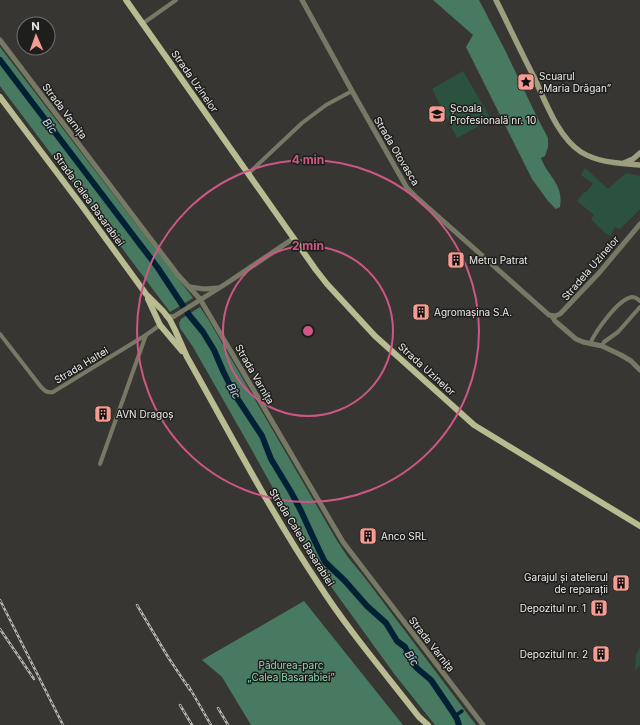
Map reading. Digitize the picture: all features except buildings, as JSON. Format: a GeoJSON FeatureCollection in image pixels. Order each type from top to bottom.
{"type":"FeatureCollection","features":[{"type":"Feature","properties":{"kind":"main road","name":"Strada Uzinelor"},"geometry":{"type":"LineString","coordinates":[[126,0],[327,284],[375,336],[474,425],[640,526]]}},
{"type":"Feature","properties":{"kind":"main road"},"geometry":{"type":"LineString","coordinates":[[496,0],[545,101],[563,134],[575,148],[587,155],[603,161],[621,164],[640,164]]}},
{"type":"Feature","properties":{"kind":"main road","name":"Strada Calea Basarabiei"},"geometry":{"type":"LineString","coordinates":[[0,98],[82,206],[146,294],[172,324],[187,357],[301,558],[347,624],[419,716],[428,725]]}},
{"type":"Feature","properties":{"kind":"main road"},"geometry":{"type":"LineString","coordinates":[[621,164],[633,159],[640,153]]}},
{"type":"Feature","properties":{"kind":"main road","name":"Strada Calea Basarabiei"},"geometry":{"type":"LineString","coordinates":[[146,294],[160,325],[187,357]]}},
{"type":"Feature","properties":{"kind":"main road"},"geometry":{"type":"LineString","coordinates":[[166,316],[162,318],[160,325],[168,327],[172,324]]}},
{"type":"Feature","properties":{"kind":"main road","name":"Strada Calea Basarabiei"},"geometry":{"type":"LineString","coordinates":[[419,716],[422,725]]}},
{"type":"Feature","properties":{"kind":"street"},"geometry":{"type":"LineString","coordinates":[[142,24],[176,0]]}},
{"type":"Feature","properties":{"kind":"street","name":"Strada Otovasca"},"geometry":{"type":"LineString","coordinates":[[302,0],[352,91],[410,191],[576,339],[602,346],[621,355],[631,361],[640,370]]}},
{"type":"Feature","properties":{"kind":"street","name":"Strada Varnița"},"geometry":{"type":"LineString","coordinates":[[0,40],[178,275],[189,287],[198,301],[207,309],[343,542],[483,725]]}},
{"type":"Feature","properties":{"kind":"street"},"geometry":{"type":"LineString","coordinates":[[248,174],[302,123],[326,105],[352,91]]}},
{"type":"Feature","properties":{"kind":"street","name":"Stradela Uzinelor"},"geometry":{"type":"LineString","coordinates":[[550,316],[560,314],[580,294],[640,224]]}},
{"type":"Feature","properties":{"kind":"street"},"geometry":{"type":"LineString","coordinates":[[166,316],[175,316],[294,238]]}},
{"type":"Feature","properties":{"kind":"street"},"geometry":{"type":"LineString","coordinates":[[189,287],[199,289],[219,288]]}},
{"type":"Feature","properties":{"kind":"street"},"geometry":{"type":"LineString","coordinates":[[207,309],[206,302],[211,293]]}},
{"type":"Feature","properties":{"kind":"street"},"geometry":{"type":"LineString","coordinates":[[590,344],[595,334],[620,304],[631,297],[635,297],[640,301]]}},
{"type":"Feature","properties":{"kind":"street"},"geometry":{"type":"LineString","coordinates":[[602,346],[603,343],[618,332],[640,307]]}},
{"type":"Feature","properties":{"kind":"street"},"geometry":{"type":"LineString","coordinates":[[172,324],[175,316]]}},
{"type":"Feature","properties":{"kind":"street","name":"Strada Haltei"},"geometry":{"type":"LineString","coordinates":[[0,334],[41,387],[46,392],[53,392],[146,336],[160,325]]}},
{"type":"Feature","properties":{"kind":"street"},"geometry":{"type":"LineString","coordinates":[[100,464],[146,336]]}},
{"type":"Feature","properties":{"kind":"green space"},"geometry":{"type":"Polygon","coordinates":[[[433,0],[479,0],[548,138],[548,147],[545,156],[541,158],[558,186],[561,199],[560,207],[556,209],[548,201],[532,179],[466,47],[473,35],[433,0]]]}},
{"type":"Feature","properties":{"kind":"green space"},"geometry":{"type":"Polygon","coordinates":[[[0,47],[193,298],[170,312],[0,86],[0,47]]]}},
{"type":"Feature","properties":{"kind":"green space"},"geometry":{"type":"Polygon","coordinates":[[[463,71],[491,119],[457,138],[432,89],[463,71]]]}},
{"type":"Feature","properties":{"kind":"green space"},"geometry":{"type":"Polygon","coordinates":[[[585,168],[608,189],[626,173],[640,176],[640,209],[620,229],[614,227],[611,236],[605,233],[591,219],[594,215],[577,201],[593,184],[581,175],[585,168]]]}},
{"type":"Feature","properties":{"kind":"green space"},"geometry":{"type":"Polygon","coordinates":[[[200,307],[347,556],[476,725],[435,725],[395,675],[332,588],[308,551],[193,347],[180,328],[179,323],[181,319],[200,307]]]}},
{"type":"Feature","properties":{"kind":"green space","name":"Pădurea-parc „Calea Basarabiei”"},"geometry":{"type":"Polygon","coordinates":[[[304,601],[403,725],[251,725],[222,677],[202,660],[304,601]]]}},
{"type":"Feature","properties":{"kind":"green space"},"geometry":{"type":"Polygon","coordinates":[[[640,647],[640,665],[635,670],[636,655],[640,647]]]}},
{"type":"Feature","properties":{"kind":"waterway","name":"Bîc"},"geometry":{"type":"LineString","coordinates":[[0,60],[158,268],[189,315],[203,332],[214,350],[235,395],[262,436],[271,459],[301,511],[325,562],[345,581],[367,606],[386,623],[397,641],[405,647],[414,665],[431,680],[457,719],[459,725]]}},
{"type":"Feature","properties":{"kind":"waterway"},"geometry":{"type":"LineString","coordinates":[[455,716],[462,711]]}},
{"type":"Feature","properties":{"kind":"railway"},"geometry":{"type":"LineString","coordinates":[[0,600],[63,725]]}},
{"type":"Feature","properties":{"kind":"railway"},"geometry":{"type":"LineString","coordinates":[[137,605],[168,657],[190,690]]}},
{"type":"Feature","properties":{"kind":"railway"},"geometry":{"type":"LineString","coordinates":[[0,629],[34,679]]}},
{"type":"Feature","properties":{"kind":"railway"},"geometry":{"type":"LineString","coordinates":[[188,685],[211,725]]}},
{"type":"Feature","properties":{"kind":"railway"},"geometry":{"type":"LineString","coordinates":[[180,705],[192,725]]}},
{"type":"Feature","properties":{"kind":"railway"},"geometry":{"type":"LineString","coordinates":[[218,708],[228,725]]}},
{"type":"Feature","properties":{"kind":"place","name":"Scuarul „Maria Drăgan”"},"geometry":{"type":"Point","coordinates":[526,82]}},
{"type":"Feature","properties":{"kind":"place","name":"Școala Profesională nr. 10"},"geometry":{"type":"Point","coordinates":[437,114]}},
{"type":"Feature","properties":{"kind":"place","name":"Metru Patrat"},"geometry":{"type":"Point","coordinates":[456,260]}},
{"type":"Feature","properties":{"kind":"place","name":"Agromașina S.A."},"geometry":{"type":"Point","coordinates":[421,312]}},
{"type":"Feature","properties":{"kind":"place","name":"AVN Dragoș"},"geometry":{"type":"Point","coordinates":[103,414]}},
{"type":"Feature","properties":{"kind":"place","name":"Anco SRL"},"geometry":{"type":"Point","coordinates":[368,536]}},
{"type":"Feature","properties":{"kind":"place","name":"Garajul și atelierul de reparații"},"geometry":{"type":"Point","coordinates":[621,583]}},
{"type":"Feature","properties":{"kind":"place","name":"Depozitul nr. 1"},"geometry":{"type":"Point","coordinates":[599,608]}},
{"type":"Feature","properties":{"kind":"place","name":"Depozitul nr. 2"},"geometry":{"type":"Point","coordinates":[601,654]}}]}
